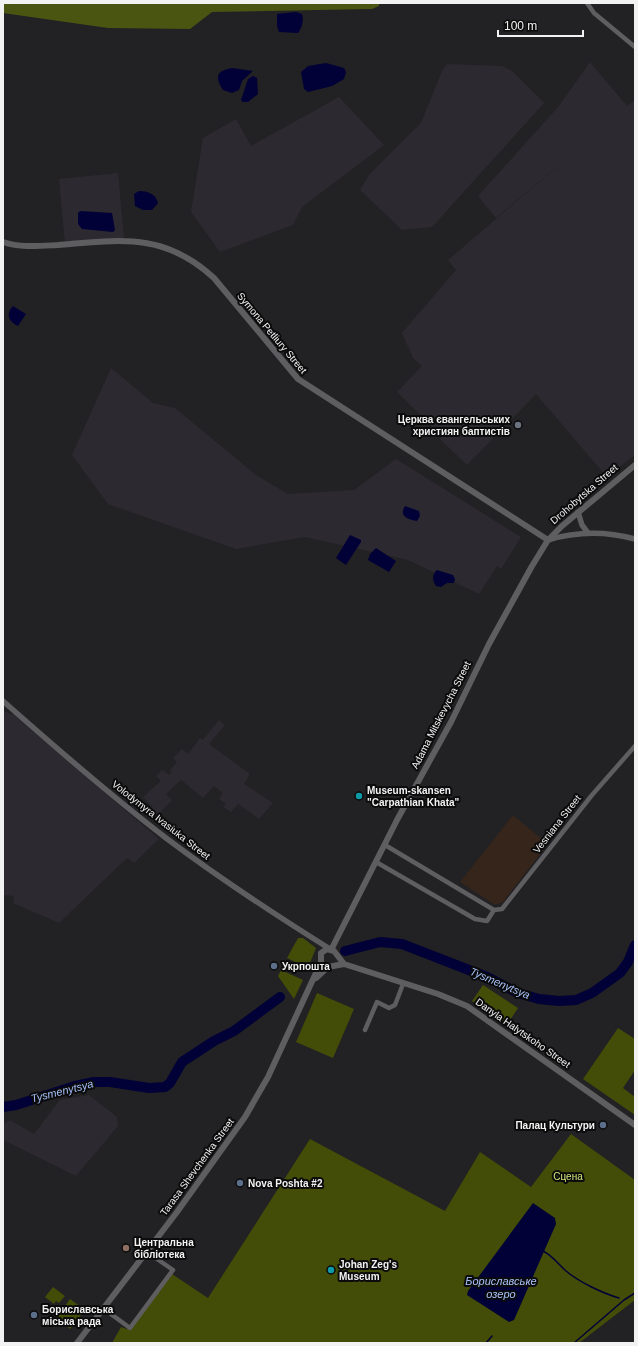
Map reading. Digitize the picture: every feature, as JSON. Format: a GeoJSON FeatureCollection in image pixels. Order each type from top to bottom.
{"type":"FeatureCollection","features":[{"type":"Feature","properties":{"kind":"main road","name":"Symona Petliury Street"},"geometry":{"type":"LineString","coordinates":[[3,242],[23,246],[143,242],[165,246],[183,254],[198,264],[214,278],[298,379],[548,540]]}},
{"type":"Feature","properties":{"kind":"main road","name":"Drohobytska Street"},"geometry":{"type":"LineString","coordinates":[[548,540],[578,512],[635,465]]}},
{"type":"Feature","properties":{"kind":"main road","name":"Adama Mitskevycha Street"},"geometry":{"type":"LineString","coordinates":[[332,948],[384,844],[451,722],[503,619],[548,540]]}},
{"type":"Feature","properties":{"kind":"main road"},"geometry":{"type":"LineString","coordinates":[[310,988],[321,962],[321,953],[332,948],[344,964],[327,966],[321,962]]}},
{"type":"Feature","properties":{"kind":"main road"},"geometry":{"type":"LineString","coordinates":[[310,988],[319,975],[336,963],[337,955]]}},
{"type":"Feature","properties":{"kind":"main road","name":"Danyla Halytskoho Street"},"geometry":{"type":"LineString","coordinates":[[344,964],[467,1006],[635,1125]]}},
{"type":"Feature","properties":{"kind":"main road","name":"Tarasa Shevchenka Street"},"geometry":{"type":"LineString","coordinates":[[77,1343],[148,1252],[225,1148],[249,1112],[266,1082],[310,988]]}},
{"type":"Feature","properties":{"kind":"street"},"geometry":{"type":"LineString","coordinates":[[588,3],[594,13],[635,47]]}},
{"type":"Feature","properties":{"kind":"street"},"geometry":{"type":"LineString","coordinates":[[578,512],[582,525],[588,533]]}},
{"type":"Feature","properties":{"kind":"street"},"geometry":{"type":"LineString","coordinates":[[548,540],[562,536],[588,533],[613,534],[635,539]]}},
{"type":"Feature","properties":{"kind":"street","name":"Volodymyra Ivasiuka Street"},"geometry":{"type":"LineString","coordinates":[[3,701],[47,740],[166,838],[244,894],[318,942],[332,948]]}},
{"type":"Feature","properties":{"kind":"street","name":"Vesniana Street"},"geometry":{"type":"LineString","coordinates":[[376,862],[475,918],[487,921],[494,910],[502,909],[592,795],[635,746]]}},
{"type":"Feature","properties":{"kind":"street"},"geometry":{"type":"LineString","coordinates":[[384,844],[494,910]]}},
{"type":"Feature","properties":{"kind":"street"},"geometry":{"type":"LineString","coordinates":[[318,942],[321,953]]}},
{"type":"Feature","properties":{"kind":"street"},"geometry":{"type":"LineString","coordinates":[[365,1030],[377,1002],[389,1008],[395,1005],[403,984]]}},
{"type":"Feature","properties":{"kind":"street"},"geometry":{"type":"LineString","coordinates":[[104,1309],[130,1328],[173,1270],[148,1252]]}},
{"type":"Feature","properties":{"kind":"shaded area"},"geometry":{"type":"Polygon","coordinates":[[[590,62],[627,106],[635,100],[635,455],[607,477],[536,394],[467,465],[440,439],[442,436],[397,392],[422,366],[413,358],[402,333],[456,270],[448,260],[584,144],[496,218],[478,196],[559,106],[590,62]]]}},
{"type":"Feature","properties":{"kind":"shaded area"},"geometry":{"type":"Polygon","coordinates":[[[447,64],[502,66],[512,71],[544,103],[432,227],[402,230],[360,190],[369,175],[421,123],[442,71],[447,64]]]}},
{"type":"Feature","properties":{"kind":"shaded area"},"geometry":{"type":"Polygon","coordinates":[[[339,97],[384,145],[302,207],[293,225],[220,252],[191,212],[203,138],[236,119],[251,146],[339,97]]]}},
{"type":"Feature","properties":{"kind":"shaded area"},"geometry":{"type":"Polygon","coordinates":[[[118,173],[124,238],[65,244],[59,179],[118,173]]]}},
{"type":"Feature","properties":{"kind":"shaded area"},"geometry":{"type":"Polygon","coordinates":[[[111,368],[153,403],[175,408],[256,475],[288,494],[354,490],[396,459],[521,537],[501,569],[497,566],[479,594],[408,560],[305,537],[236,549],[108,504],[72,455],[111,368]]]}},
{"type":"Feature","properties":{"kind":"shaded area"},"geometry":{"type":"Polygon","coordinates":[[[3,711],[14,715],[159,839],[134,863],[127,858],[59,923],[13,903],[14,896],[3,895],[3,711]]]}},
{"type":"Feature","properties":{"kind":"shaded area"},"geometry":{"type":"Polygon","coordinates":[[[219,720],[225,725],[209,744],[250,774],[244,784],[273,803],[259,819],[238,804],[231,812],[223,807],[226,804],[219,799],[223,793],[214,786],[203,798],[181,780],[166,794],[172,800],[155,818],[148,812],[153,807],[143,797],[161,781],[156,776],[162,770],[169,775],[172,772],[170,770],[177,762],[173,758],[182,749],[188,754],[200,738],[203,740],[219,720]]]}},
{"type":"Feature","properties":{"kind":"shaded area"},"geometry":{"type":"Polygon","coordinates":[[[513,815],[548,844],[503,902],[495,905],[460,882],[513,815]]]}},
{"type":"Feature","properties":{"kind":"shaded area"},"geometry":{"type":"Polygon","coordinates":[[[89,1095],[117,1117],[118,1126],[76,1176],[3,1140],[3,1124],[10,1120],[34,1134],[60,1100],[89,1095]]]}},
{"type":"Feature","properties":{"kind":"green space"},"geometry":{"type":"Polygon","coordinates":[[[3,3],[379,3],[379,6],[372,9],[212,12],[190,29],[108,28],[3,13],[3,3]]]}},
{"type":"Feature","properties":{"kind":"green space"},"geometry":{"type":"Polygon","coordinates":[[[298,938],[303,938],[316,948],[308,968],[287,958],[298,938]]]}},
{"type":"Feature","properties":{"kind":"green space"},"geometry":{"type":"Polygon","coordinates":[[[281,970],[303,980],[294,999],[278,976],[281,970]]]}},
{"type":"Feature","properties":{"kind":"green space"},"geometry":{"type":"Polygon","coordinates":[[[483,985],[518,1008],[507,1025],[472,1001],[483,985]]]}},
{"type":"Feature","properties":{"kind":"green space"},"geometry":{"type":"Polygon","coordinates":[[[317,993],[354,1009],[333,1058],[296,1042],[317,993]]]}},
{"type":"Feature","properties":{"kind":"green space"},"geometry":{"type":"Polygon","coordinates":[[[618,1028],[635,1039],[635,1070],[623,1088],[635,1097],[635,1115],[583,1079],[618,1028]]]}},
{"type":"Feature","properties":{"kind":"green space","name":"Сцена"},"geometry":{"type":"Polygon","coordinates":[[[571,1134],[635,1180],[635,1300],[579,1343],[112,1343],[121,1327],[127,1329],[169,1272],[208,1298],[310,1139],[445,1211],[480,1152],[531,1187],[571,1134]]]}},
{"type":"Feature","properties":{"kind":"green space"},"geometry":{"type":"Polygon","coordinates":[[[53,1287],[65,1296],[59,1303],[56,1301],[54,1304],[45,1297],[53,1287]]]}},
{"type":"Feature","properties":{"kind":"green space"},"geometry":{"type":"Polygon","coordinates":[[[70,1299],[85,1310],[70,1329],[56,1318],[70,1299]]]}},
{"type":"Feature","properties":{"kind":"water"},"geometry":{"type":"Polygon","coordinates":[[[296,12],[302,14],[303,16],[301,29],[298,33],[279,32],[277,26],[277,14],[296,12]]]}},
{"type":"Feature","properties":{"kind":"water"},"geometry":{"type":"Polygon","coordinates":[[[326,63],[344,68],[346,72],[344,79],[332,86],[308,92],[304,89],[301,72],[308,66],[326,63]]]}},
{"type":"Feature","properties":{"kind":"water"},"geometry":{"type":"Polygon","coordinates":[[[232,68],[253,71],[242,81],[239,90],[232,93],[223,90],[218,81],[218,75],[223,71],[232,68]]]}},
{"type":"Feature","properties":{"kind":"water"},"geometry":{"type":"Polygon","coordinates":[[[253,76],[257,78],[258,94],[248,102],[243,102],[241,100],[248,79],[253,76]]]}},
{"type":"Feature","properties":{"kind":"water"},"geometry":{"type":"Polygon","coordinates":[[[139,191],[148,192],[155,197],[158,203],[152,210],[143,210],[135,206],[134,194],[139,191]]]}},
{"type":"Feature","properties":{"kind":"water"},"geometry":{"type":"Polygon","coordinates":[[[80,211],[112,213],[115,230],[113,232],[82,229],[78,224],[78,213],[80,211]]]}},
{"type":"Feature","properties":{"kind":"water"},"geometry":{"type":"Polygon","coordinates":[[[13,306],[26,314],[18,326],[9,318],[9,312],[13,306]]]}},
{"type":"Feature","properties":{"kind":"water"},"geometry":{"type":"Polygon","coordinates":[[[405,506],[419,511],[420,516],[417,521],[405,517],[403,510],[405,506]]]}},
{"type":"Feature","properties":{"kind":"water"},"geometry":{"type":"Polygon","coordinates":[[[350,535],[361,540],[361,542],[346,565],[336,558],[350,535]]]}},
{"type":"Feature","properties":{"kind":"water"},"geometry":{"type":"Polygon","coordinates":[[[376,548],[396,561],[389,572],[368,560],[370,554],[376,548]]]}},
{"type":"Feature","properties":{"kind":"water"},"geometry":{"type":"Polygon","coordinates":[[[437,570],[453,575],[455,579],[454,583],[447,583],[441,587],[436,586],[433,578],[434,573],[437,570]]]}},
{"type":"Feature","properties":{"kind":"water","name":"Бориславське озеро"},"geometry":{"type":"Polygon","coordinates":[[[533,1203],[555,1218],[556,1224],[514,1320],[509,1322],[467,1295],[468,1291],[533,1203]]]}},
{"type":"Feature","properties":{"kind":"waterway","name":"Tysmenytsya"},"geometry":{"type":"LineString","coordinates":[[345,951],[380,942],[402,944],[487,977],[518,993],[539,999],[559,1001],[576,1000],[592,993],[620,973],[628,962],[635,945]]}},
{"type":"Feature","properties":{"kind":"waterway","name":"Tysmenytsya"},"geometry":{"type":"LineString","coordinates":[[3,1107],[16,1105],[75,1086],[94,1082],[110,1082],[149,1088],[165,1087],[170,1083],[182,1062],[214,1041],[234,1031],[280,997]]}},
{"type":"Feature","properties":{"kind":"waterway"},"geometry":{"type":"LineString","coordinates":[[543,1251],[550,1255],[566,1271],[577,1279],[598,1290],[619,1298]]}},
{"type":"Feature","properties":{"kind":"waterway"},"geometry":{"type":"LineString","coordinates":[[574,1343],[624,1300],[635,1293]]}},
{"type":"Feature","properties":{"kind":"waterway"},"geometry":{"type":"LineString","coordinates":[[486,1343],[492,1336]]}},
{"type":"Feature","properties":{"kind":"place","name":"Церква євангельських християн баптистів"},"geometry":{"type":"Point","coordinates":[518,425]}},
{"type":"Feature","properties":{"kind":"place","name":"Museum-skansen \"Carpathian Khata\""},"geometry":{"type":"Point","coordinates":[359,796]}},
{"type":"Feature","properties":{"kind":"place","name":"Укрпошта"},"geometry":{"type":"Point","coordinates":[274,966]}},
{"type":"Feature","properties":{"kind":"place","name":"Палац Культури"},"geometry":{"type":"Point","coordinates":[603,1125]}},
{"type":"Feature","properties":{"kind":"place","name":"Nova Poshta #2"},"geometry":{"type":"Point","coordinates":[240,1183]}},
{"type":"Feature","properties":{"kind":"place","name":"Центральна бібліотека"},"geometry":{"type":"Point","coordinates":[126,1248]}},
{"type":"Feature","properties":{"kind":"place","name":"Johan Zeg's Museum"},"geometry":{"type":"Point","coordinates":[331,1270]}},
{"type":"Feature","properties":{"kind":"place","name":"Бориславська міська рада"},"geometry":{"type":"Point","coordinates":[34,1315]}}]}
